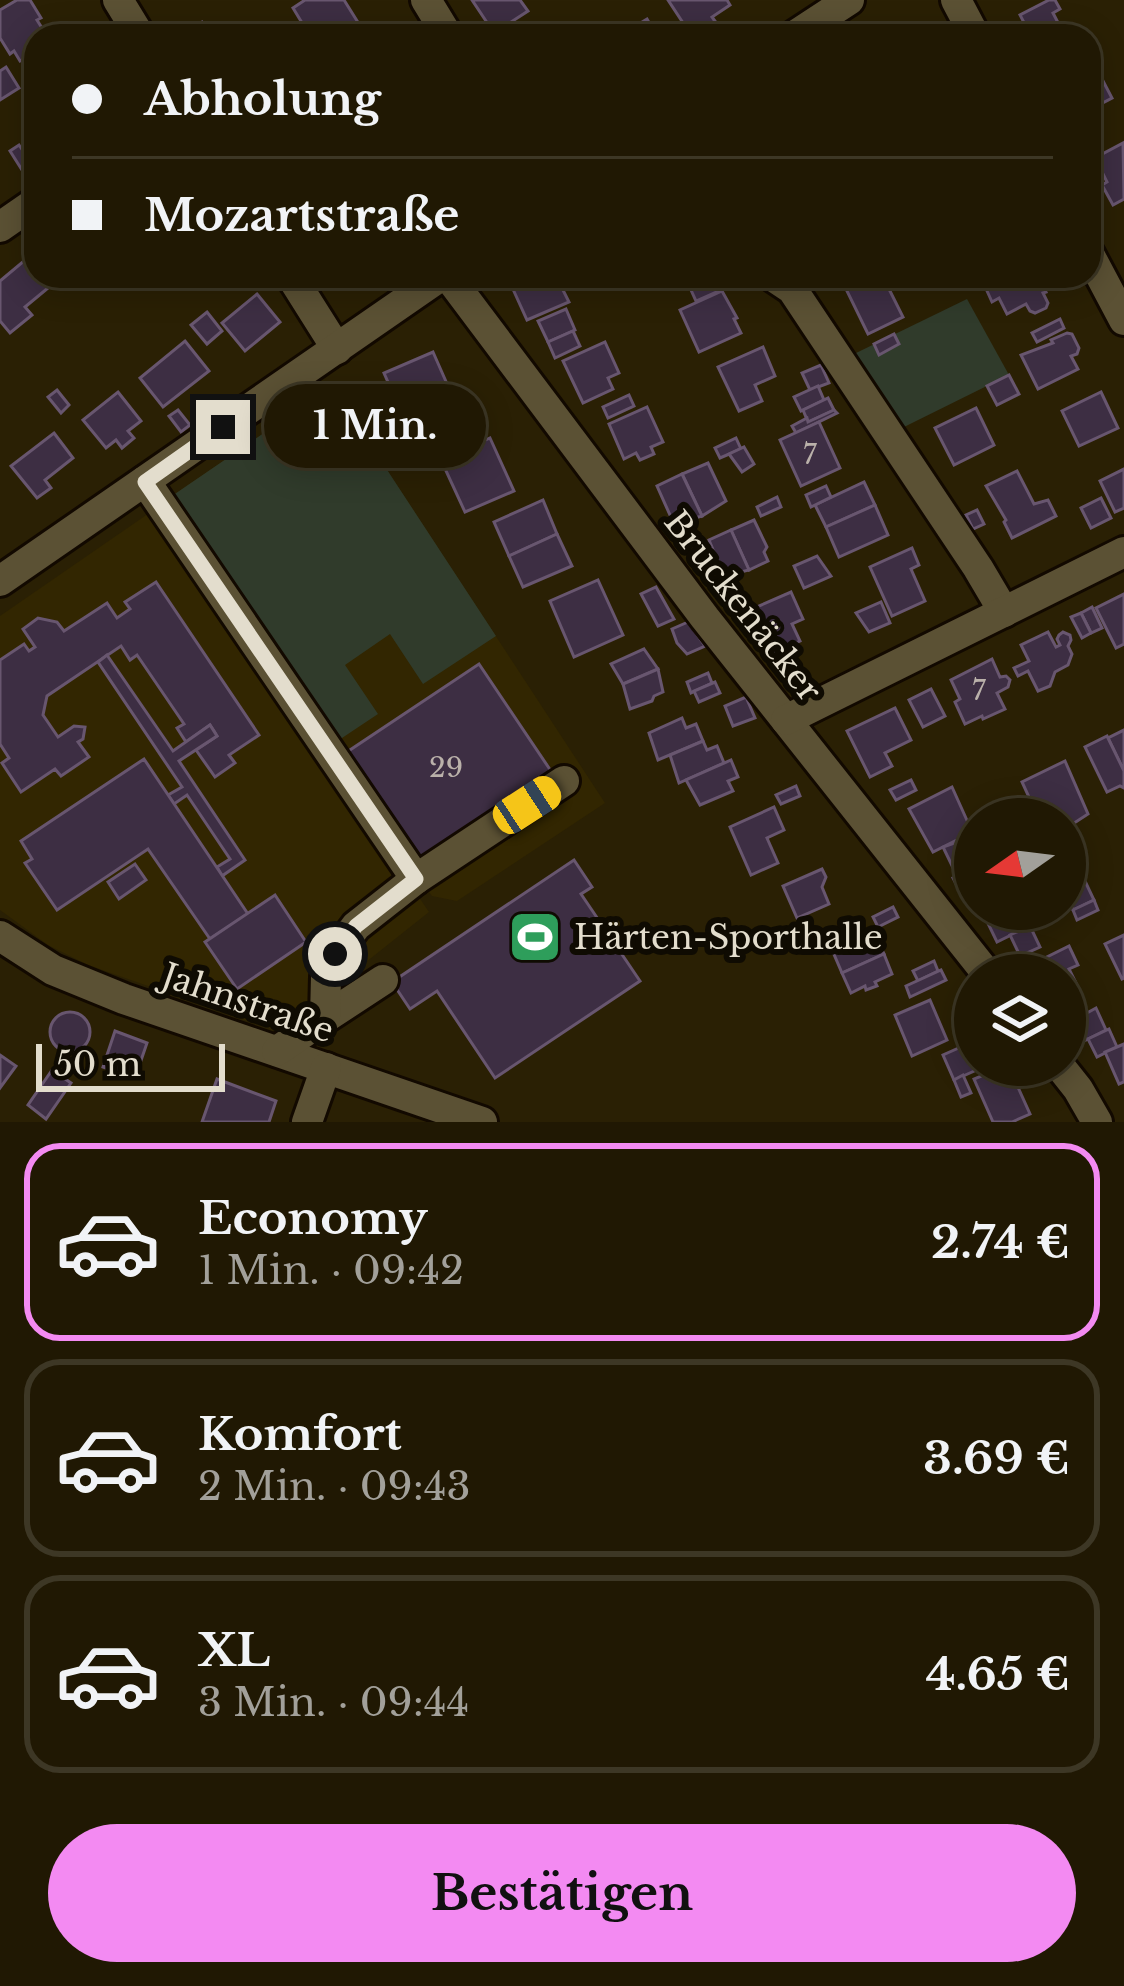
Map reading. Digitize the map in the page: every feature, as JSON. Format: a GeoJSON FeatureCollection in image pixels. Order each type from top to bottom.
{"type":"FeatureCollection","features":[{"type":"Feature","properties":{"kind":"street"},"geometry":{"type":"LineString","coordinates":[[812,24],[848,0]]}},
{"type":"Feature","properties":{"kind":"street"},"geometry":{"type":"LineString","coordinates":[[1101,277],[1124,320]]}},
{"type":"Feature","properties":{"kind":"street"},"geometry":{"type":"LineString","coordinates":[[299,288],[337,349]]}},
{"type":"Feature","properties":{"kind":"street"},"geometry":{"type":"LineString","coordinates":[[0,581],[426,288]]}},
{"type":"Feature","properties":{"kind":"street","name":"Bruckenäcker"},"geometry":{"type":"LineString","coordinates":[[453,288],[971,954]]}},
{"type":"Feature","properties":{"kind":"street"},"geometry":{"type":"LineString","coordinates":[[790,288],[1004,612]]}},
{"type":"Feature","properties":{"kind":"street"},"geometry":{"type":"LineString","coordinates":[[145,482],[416,879]]}},
{"type":"Feature","properties":{"kind":"street"},"geometry":{"type":"LineString","coordinates":[[786,720],[1124,552]]}},
{"type":"Feature","properties":{"kind":"street"},"geometry":{"type":"LineString","coordinates":[[325,1018],[326,977],[335,954],[356,926],[416,879],[564,781]]}},
{"type":"Feature","properties":{"kind":"street","name":"Jahnstraße"},"geometry":{"type":"LineString","coordinates":[[0,936],[71,979],[482,1122]]}},
{"type":"Feature","properties":{"kind":"street"},"geometry":{"type":"LineString","coordinates":[[277,1051],[383,980]]}},
{"type":"Feature","properties":{"kind":"street"},"geometry":{"type":"LineString","coordinates":[[307,1122],[326,1068]]}},
{"type":"Feature","properties":{"kind":"street"},"geometry":{"type":"LineString","coordinates":[[1076,1086],[1097,1122]]}},
{"type":"Feature","properties":{"kind":"shaded area"},"geometry":{"type":"Polygon","coordinates":[[[318,396],[325,408],[340,398],[605,803],[457,901],[432,896],[413,871],[166,500],[318,396]]]}},
{"type":"Feature","properties":{"kind":"shaded area"},"geometry":{"type":"Polygon","coordinates":[[[155,509],[429,912],[283,1028],[259,1025],[88,965],[48,945],[0,910],[0,616],[155,509]]]}},
{"type":"Feature","properties":{"kind":"green space"},"geometry":{"type":"Polygon","coordinates":[[[967,299],[1009,375],[902,428],[854,354],[967,299]]]}},
{"type":"Feature","properties":{"kind":"green space"},"geometry":{"type":"Polygon","coordinates":[[[318,396],[325,408],[340,398],[496,636],[423,684],[390,634],[345,665],[378,714],[330,746],[166,500],[318,396]]]}},
{"type":"Feature","properties":{"kind":"building"},"geometry":{"type":"Polygon","coordinates":[[[17,0],[30,0],[41,18],[40,24],[24,24],[24,59],[20,61],[0,38],[0,10],[17,0]]]}},
{"type":"Feature","properties":{"kind":"building"},"geometry":{"type":"Polygon","coordinates":[[[305,0],[344,0],[359,24],[303,24],[293,8],[305,0]]]}},
{"type":"Feature","properties":{"kind":"building"},"geometry":{"type":"Polygon","coordinates":[[[472,0],[520,0],[528,11],[508,24],[488,24],[472,0]]]}},
{"type":"Feature","properties":{"kind":"building"},"geometry":{"type":"Polygon","coordinates":[[[668,0],[727,0],[730,5],[712,17],[715,21],[710,24],[684,24],[668,0]]]}},
{"type":"Feature","properties":{"kind":"building"},"geometry":{"type":"Polygon","coordinates":[[[1049,0],[1055,0],[1060,9],[1053,13],[1059,24],[1025,24],[1020,15],[1049,0]]]}},
{"type":"Feature","properties":{"kind":"building"},"geometry":{"type":"Polygon","coordinates":[[[6,67],[19,88],[0,100],[0,71],[6,67]]]}},
{"type":"Feature","properties":{"kind":"building"},"geometry":{"type":"Polygon","coordinates":[[[1101,80],[1112,98],[1101,104],[1101,80]]]}},
{"type":"Feature","properties":{"kind":"building"},"geometry":{"type":"Polygon","coordinates":[[[1123,143],[1124,199],[1113,205],[1102,185],[1107,182],[1101,155],[1123,143]]]}},
{"type":"Feature","properties":{"kind":"building"},"geometry":{"type":"Polygon","coordinates":[[[19,145],[24,169],[22,170],[10,151],[19,145]]]}},
{"type":"Feature","properties":{"kind":"building"},"geometry":{"type":"Polygon","coordinates":[[[24,261],[24,288],[48,288],[25,307],[32,315],[10,333],[0,321],[0,281],[24,261]]]}},
{"type":"Feature","properties":{"kind":"building"},"geometry":{"type":"Polygon","coordinates":[[[512,288],[562,288],[569,302],[527,320],[512,288]]]}},
{"type":"Feature","properties":{"kind":"building"},"geometry":{"type":"Polygon","coordinates":[[[696,288],[723,289],[696,301],[691,290],[696,288]]]}},
{"type":"Feature","properties":{"kind":"building"},"geometry":{"type":"Polygon","coordinates":[[[845,288],[888,288],[903,317],[868,334],[845,288]]]}},
{"type":"Feature","properties":{"kind":"building"},"geometry":{"type":"Polygon","coordinates":[[[986,288],[1044,288],[1048,303],[1035,313],[1026,304],[1007,314],[999,298],[992,302],[986,288]]]}},
{"type":"Feature","properties":{"kind":"building"},"geometry":{"type":"Polygon","coordinates":[[[722,291],[741,333],[699,352],[680,310],[722,291]]]}},
{"type":"Feature","properties":{"kind":"building"},"geometry":{"type":"Polygon","coordinates":[[[257,294],[280,322],[245,351],[222,323],[257,294]]]}},
{"type":"Feature","properties":{"kind":"building"},"geometry":{"type":"Polygon","coordinates":[[[566,309],[575,330],[548,342],[538,321],[566,309]]]}},
{"type":"Feature","properties":{"kind":"building"},"geometry":{"type":"Polygon","coordinates":[[[207,312],[222,331],[207,344],[191,325],[207,312]]]}},
{"type":"Feature","properties":{"kind":"building"},"geometry":{"type":"Polygon","coordinates":[[[1060,319],[1064,328],[1037,342],[1032,333],[1060,319]]]}},
{"type":"Feature","properties":{"kind":"building"},"geometry":{"type":"Polygon","coordinates":[[[573,331],[580,346],[555,358],[548,342],[573,331]]]}},
{"type":"Feature","properties":{"kind":"building"},"geometry":{"type":"Polygon","coordinates":[[[1067,333],[1079,348],[1071,356],[1078,369],[1038,389],[1021,355],[1067,333]]]}},
{"type":"Feature","properties":{"kind":"building"},"geometry":{"type":"Polygon","coordinates":[[[894,334],[899,344],[879,355],[874,344],[894,334]]]}},
{"type":"Feature","properties":{"kind":"building"},"geometry":{"type":"Polygon","coordinates":[[[185,341],[209,371],[163,407],[140,378],[185,341]]]}},
{"type":"Feature","properties":{"kind":"building"},"geometry":{"type":"Polygon","coordinates":[[[605,342],[619,373],[608,378],[613,389],[583,403],[563,361],[605,342]]]}},
{"type":"Feature","properties":{"kind":"building"},"geometry":{"type":"Polygon","coordinates":[[[763,347],[775,376],[755,385],[762,401],[739,411],[718,367],[763,347]]]}},
{"type":"Feature","properties":{"kind":"building"},"geometry":{"type":"Polygon","coordinates":[[[433,352],[466,427],[417,448],[384,373],[433,352]]]}},
{"type":"Feature","properties":{"kind":"building"},"geometry":{"type":"Polygon","coordinates":[[[821,365],[829,383],[810,390],[802,373],[821,365]]]}},
{"type":"Feature","properties":{"kind":"building"},"geometry":{"type":"Polygon","coordinates":[[[1009,375],[1019,394],[997,405],[987,386],[1009,375]]]}},
{"type":"Feature","properties":{"kind":"building"},"geometry":{"type":"Polygon","coordinates":[[[818,386],[824,400],[801,411],[794,397],[818,386]]]}},
{"type":"Feature","properties":{"kind":"building"},"geometry":{"type":"Polygon","coordinates":[[[57,390],[69,405],[61,413],[48,397],[57,390]]]}},
{"type":"Feature","properties":{"kind":"building"},"geometry":{"type":"Polygon","coordinates":[[[118,392],[141,421],[128,431],[134,438],[122,448],[116,440],[106,448],[83,420],[118,392]]]}},
{"type":"Feature","properties":{"kind":"building"},"geometry":{"type":"Polygon","coordinates":[[[1101,392],[1118,428],[1079,446],[1062,411],[1101,392]]]}},
{"type":"Feature","properties":{"kind":"building"},"geometry":{"type":"Polygon","coordinates":[[[629,395],[634,406],[608,418],[603,407],[629,395]]]}},
{"type":"Feature","properties":{"kind":"building"},"geometry":{"type":"Polygon","coordinates":[[[828,398],[834,410],[808,422],[803,410],[828,398]]]}},
{"type":"Feature","properties":{"kind":"building"},"geometry":{"type":"Polygon","coordinates":[[[647,407],[663,442],[651,447],[654,454],[640,460],[636,453],[624,459],[609,424],[647,407]]]}},
{"type":"Feature","properties":{"kind":"building"},"geometry":{"type":"Polygon","coordinates":[[[976,408],[994,445],[954,465],[935,428],[976,408]]]}},
{"type":"Feature","properties":{"kind":"building"},"geometry":{"type":"Polygon","coordinates":[[[178,410],[190,425],[181,432],[169,416],[178,410]]]}},
{"type":"Feature","properties":{"kind":"building"},"geometry":{"type":"Polygon","coordinates":[[[834,410],[837,413],[796,433],[792,426],[807,418],[808,422],[834,410]]]}},
{"type":"Feature","properties":{"kind":"building"},"geometry":{"type":"Polygon","coordinates":[[[819,422],[840,468],[801,486],[780,440],[819,422]]]}},
{"type":"Feature","properties":{"kind":"building"},"geometry":{"type":"Polygon","coordinates":[[[54,433],[73,458],[45,480],[51,488],[37,498],[11,466],[54,433]]]}},
{"type":"Feature","properties":{"kind":"building"},"geometry":{"type":"Polygon","coordinates":[[[490,438],[514,491],[465,512],[441,460],[490,438]]]}},
{"type":"Feature","properties":{"kind":"building"},"geometry":{"type":"Polygon","coordinates":[[[736,438],[741,449],[720,458],[715,448],[736,438]]]}},
{"type":"Feature","properties":{"kind":"building"},"geometry":{"type":"Polygon","coordinates":[[[744,447],[754,464],[742,472],[729,454],[744,447]]]}},
{"type":"Feature","properties":{"kind":"building"},"geometry":{"type":"Polygon","coordinates":[[[708,463],[726,501],[702,516],[682,474],[708,463]]]}},
{"type":"Feature","properties":{"kind":"building"},"geometry":{"type":"Polygon","coordinates":[[[1124,469],[1124,508],[1115,512],[1100,481],[1124,469]]]}},
{"type":"Feature","properties":{"kind":"building"},"geometry":{"type":"Polygon","coordinates":[[[1017,471],[1034,504],[1048,500],[1056,516],[1012,538],[986,486],[1017,471]]]}},
{"type":"Feature","properties":{"kind":"building"},"geometry":{"type":"Polygon","coordinates":[[[682,474],[702,516],[674,524],[657,486],[682,474]]]}},
{"type":"Feature","properties":{"kind":"building"},"geometry":{"type":"Polygon","coordinates":[[[864,482],[875,505],[826,527],[815,505],[864,482]]]}},
{"type":"Feature","properties":{"kind":"building"},"geometry":{"type":"Polygon","coordinates":[[[826,486],[831,497],[811,507],[806,495],[826,486]]]}},
{"type":"Feature","properties":{"kind":"building"},"geometry":{"type":"Polygon","coordinates":[[[777,497],[781,507],[761,516],[757,507],[777,497]]]}},
{"type":"Feature","properties":{"kind":"building"},"geometry":{"type":"Polygon","coordinates":[[[1101,498],[1111,518],[1091,528],[1081,508],[1101,498]]]}},
{"type":"Feature","properties":{"kind":"building"},"geometry":{"type":"Polygon","coordinates":[[[543,500],[557,534],[509,556],[494,522],[543,500]]]}},
{"type":"Feature","properties":{"kind":"building"},"geometry":{"type":"Polygon","coordinates":[[[875,505],[888,535],[839,557],[826,527],[875,505]]]}},
{"type":"Feature","properties":{"kind":"building"},"geometry":{"type":"Polygon","coordinates":[[[977,510],[984,524],[973,529],[966,515],[977,510]]]}},
{"type":"Feature","properties":{"kind":"building"},"geometry":{"type":"Polygon","coordinates":[[[754,520],[768,561],[749,570],[731,530],[754,520]]]}},
{"type":"Feature","properties":{"kind":"building"},"geometry":{"type":"Polygon","coordinates":[[[731,530],[749,570],[724,576],[709,540],[731,530]]]}},
{"type":"Feature","properties":{"kind":"building"},"geometry":{"type":"Polygon","coordinates":[[[557,534],[572,566],[523,587],[509,556],[557,534]]]}},
{"type":"Feature","properties":{"kind":"building"},"geometry":{"type":"Polygon","coordinates":[[[912,548],[919,565],[911,569],[925,601],[892,616],[870,567],[912,548]]]}},
{"type":"Feature","properties":{"kind":"building"},"geometry":{"type":"Polygon","coordinates":[[[817,556],[831,576],[804,588],[794,566],[817,556]]]}},
{"type":"Feature","properties":{"kind":"building"},"geometry":{"type":"Polygon","coordinates":[[[598,580],[623,635],[574,657],[550,601],[598,580]]]}},
{"type":"Feature","properties":{"kind":"building"},"geometry":{"type":"Polygon","coordinates":[[[156,582],[259,735],[229,755],[235,763],[215,777],[196,750],[217,736],[210,725],[186,742],[177,728],[184,724],[137,655],[130,660],[121,646],[47,696],[43,715],[58,737],[74,726],[85,727],[78,742],[89,757],[61,776],[55,769],[21,792],[2,763],[9,758],[0,744],[0,660],[24,644],[29,651],[35,647],[23,629],[38,618],[57,622],[64,631],[107,603],[117,618],[130,609],[125,602],[156,582]]]}},
{"type":"Feature","properties":{"kind":"building"},"geometry":{"type":"Polygon","coordinates":[[[656,587],[674,619],[658,626],[641,594],[656,587]]]}},
{"type":"Feature","properties":{"kind":"building"},"geometry":{"type":"Polygon","coordinates":[[[791,592],[803,619],[792,624],[800,641],[772,654],[752,609],[791,592]]]}},
{"type":"Feature","properties":{"kind":"building"},"geometry":{"type":"Polygon","coordinates":[[[1124,594],[1124,644],[1116,648],[1096,608],[1124,594]]]}},
{"type":"Feature","properties":{"kind":"building"},"geometry":{"type":"Polygon","coordinates":[[[881,602],[890,623],[869,632],[856,613],[881,602]]]}},
{"type":"Feature","properties":{"kind":"building"},"geometry":{"type":"Polygon","coordinates":[[[1092,607],[1102,628],[1091,633],[1081,613],[1092,607]]]}},
{"type":"Feature","properties":{"kind":"building"},"geometry":{"type":"Polygon","coordinates":[[[1081,613],[1091,633],[1082,638],[1071,617],[1081,613]]]}},
{"type":"Feature","properties":{"kind":"building"},"geometry":{"type":"Polygon","coordinates":[[[688,622],[705,646],[687,654],[672,629],[688,622]]]}},
{"type":"Feature","properties":{"kind":"building"},"geometry":{"type":"Polygon","coordinates":[[[1048,632],[1056,647],[1059,635],[1070,635],[1072,654],[1068,665],[1055,672],[1050,686],[1038,691],[1028,671],[1018,676],[1014,668],[1029,661],[1021,645],[1048,632]]]}},
{"type":"Feature","properties":{"kind":"building"},"geometry":{"type":"Polygon","coordinates":[[[644,649],[658,669],[623,684],[611,664],[644,649]]]}},
{"type":"Feature","properties":{"kind":"building"},"geometry":{"type":"Polygon","coordinates":[[[107,655],[173,751],[210,725],[217,736],[179,761],[245,860],[222,876],[217,867],[230,859],[187,795],[174,804],[168,795],[182,787],[98,662],[107,655]]]}},
{"type":"Feature","properties":{"kind":"building"},"geometry":{"type":"Polygon","coordinates":[[[992,659],[1000,677],[1010,680],[997,693],[1005,709],[965,724],[951,680],[992,659]]]}},
{"type":"Feature","properties":{"kind":"building"},"geometry":{"type":"Polygon","coordinates":[[[479,664],[555,777],[413,871],[338,758],[479,664]]]}},
{"type":"Feature","properties":{"kind":"building"},"geometry":{"type":"Polygon","coordinates":[[[658,669],[663,692],[630,709],[623,684],[658,669]]]}},
{"type":"Feature","properties":{"kind":"building"},"geometry":{"type":"Polygon","coordinates":[[[708,673],[712,683],[691,693],[687,682],[708,673]]]}},
{"type":"Feature","properties":{"kind":"building"},"geometry":{"type":"Polygon","coordinates":[[[715,682],[720,693],[699,702],[694,691],[715,682]]]}},
{"type":"Feature","properties":{"kind":"building"},"geometry":{"type":"Polygon","coordinates":[[[931,689],[945,716],[923,727],[909,700],[931,689]]]}},
{"type":"Feature","properties":{"kind":"building"},"geometry":{"type":"Polygon","coordinates":[[[746,697],[755,718],[733,726],[725,706],[746,697]]]}},
{"type":"Feature","properties":{"kind":"building"},"geometry":{"type":"Polygon","coordinates":[[[895,708],[911,740],[885,753],[892,766],[870,777],[847,731],[895,708]]]}},
{"type":"Feature","properties":{"kind":"building"},"geometry":{"type":"Polygon","coordinates":[[[682,718],[686,728],[696,724],[703,741],[658,760],[649,733],[682,718]]]}},
{"type":"Feature","properties":{"kind":"building"},"geometry":{"type":"Polygon","coordinates":[[[1124,730],[1124,771],[1108,738],[1124,730]]]}},
{"type":"Feature","properties":{"kind":"building"},"geometry":{"type":"Polygon","coordinates":[[[1107,736],[1124,771],[1124,788],[1107,792],[1085,747],[1107,736]]]}},
{"type":"Feature","properties":{"kind":"building"},"geometry":{"type":"Polygon","coordinates":[[[703,741],[707,750],[717,746],[724,763],[679,783],[670,755],[703,741]]]}},
{"type":"Feature","properties":{"kind":"building"},"geometry":{"type":"Polygon","coordinates":[[[144,759],[248,914],[210,939],[148,849],[57,910],[25,863],[32,859],[21,841],[144,759]]]}},
{"type":"Feature","properties":{"kind":"building"},"geometry":{"type":"Polygon","coordinates":[[[731,760],[738,777],[728,781],[733,791],[700,805],[686,780],[731,760]]]}},
{"type":"Feature","properties":{"kind":"building"},"geometry":{"type":"Polygon","coordinates":[[[1065,761],[1081,798],[1029,798],[1022,782],[1065,761]]]}},
{"type":"Feature","properties":{"kind":"building"},"geometry":{"type":"Polygon","coordinates":[[[911,780],[916,790],[896,800],[890,790],[911,780]]]}},
{"type":"Feature","properties":{"kind":"building"},"geometry":{"type":"Polygon","coordinates":[[[796,786],[800,796],[781,804],[776,795],[796,786]]]}},
{"type":"Feature","properties":{"kind":"building"},"geometry":{"type":"Polygon","coordinates":[[[952,787],[957,798],[954,842],[933,852],[909,809],[952,787]]]}},
{"type":"Feature","properties":{"kind":"building"},"geometry":{"type":"Polygon","coordinates":[[[774,807],[784,830],[767,838],[778,863],[751,875],[730,827],[774,807]]]}},
{"type":"Feature","properties":{"kind":"building"},"geometry":{"type":"Polygon","coordinates":[[[954,843],[954,870],[943,847],[954,843]]]}},
{"type":"Feature","properties":{"kind":"building","name":"Härten-Sporthalle"},"geometry":{"type":"Polygon","coordinates":[[[574,860],[592,887],[581,894],[640,981],[495,1078],[437,991],[410,1009],[392,982],[574,860]]]}},
{"type":"Feature","properties":{"kind":"building"},"geometry":{"type":"Polygon","coordinates":[[[135,864],[146,880],[119,899],[108,882],[135,864]]]}},
{"type":"Feature","properties":{"kind":"building"},"geometry":{"type":"Polygon","coordinates":[[[822,869],[829,904],[797,918],[783,886],[822,869]]]}},
{"type":"Feature","properties":{"kind":"building"},"geometry":{"type":"Polygon","coordinates":[[[275,895],[306,942],[237,989],[205,942],[275,895]]]}},
{"type":"Feature","properties":{"kind":"building"},"geometry":{"type":"Polygon","coordinates":[[[1094,900],[1098,910],[1086,916],[1086,904],[1094,900]]]}},
{"type":"Feature","properties":{"kind":"building"},"geometry":{"type":"Polygon","coordinates":[[[893,907],[898,917],[878,927],[873,917],[893,907]]]}},
{"type":"Feature","properties":{"kind":"building"},"geometry":{"type":"Polygon","coordinates":[[[991,930],[1014,930],[1015,933],[997,942],[991,930]]]}},
{"type":"Feature","properties":{"kind":"building"},"geometry":{"type":"Polygon","coordinates":[[[1032,930],[1040,947],[1019,954],[1010,935],[1032,930]]]}},
{"type":"Feature","properties":{"kind":"building"},"geometry":{"type":"Polygon","coordinates":[[[875,934],[884,954],[842,973],[833,952],[847,946],[845,942],[875,934]]]}},
{"type":"Feature","properties":{"kind":"building"},"geometry":{"type":"Polygon","coordinates":[[[1124,935],[1124,978],[1122,979],[1105,944],[1124,935]]]}},
{"type":"Feature","properties":{"kind":"building"},"geometry":{"type":"Polygon","coordinates":[[[884,954],[892,974],[875,982],[877,986],[851,993],[842,973],[884,954]]]}},
{"type":"Feature","properties":{"kind":"building"},"geometry":{"type":"Polygon","coordinates":[[[934,961],[938,971],[918,981],[913,971],[934,961]]]}},
{"type":"Feature","properties":{"kind":"building"},"geometry":{"type":"Polygon","coordinates":[[[941,970],[946,980],[910,997],[906,986],[941,970]]]}},
{"type":"Feature","properties":{"kind":"building"},"geometry":{"type":"Polygon","coordinates":[[[930,1000],[947,1040],[912,1056],[895,1015],[930,1000]]]}},
{"type":"Feature","properties":{"kind":"building"},"geometry":{"type":"Polygon","coordinates":[[[1096,1008],[1106,1030],[1086,1040],[1086,1014],[1096,1008]]]}},
{"type":"Feature","properties":{"kind":"building"},"geometry":{"type":"Polygon","coordinates":[[[70,1012],[84,1018],[90,1032],[84,1046],[70,1052],[56,1046],[50,1032],[56,1018],[70,1012]]]}},
{"type":"Feature","properties":{"kind":"building"},"geometry":{"type":"Polygon","coordinates":[[[1109,1029],[1117,1047],[1097,1057],[1088,1039],[1109,1029]]]}},
{"type":"Feature","properties":{"kind":"building"},"geometry":{"type":"Polygon","coordinates":[[[115,1031],[147,1043],[135,1078],[103,1067],[115,1031]]]}},
{"type":"Feature","properties":{"kind":"building"},"geometry":{"type":"Polygon","coordinates":[[[1124,1044],[1124,1082],[1119,1084],[1105,1052],[1124,1044]]]}},
{"type":"Feature","properties":{"kind":"building"},"geometry":{"type":"Polygon","coordinates":[[[954,1050],[954,1080],[943,1055],[954,1050]]]}},
{"type":"Feature","properties":{"kind":"building"},"geometry":{"type":"Polygon","coordinates":[[[0,1055],[16,1066],[0,1088],[0,1055]]]}},
{"type":"Feature","properties":{"kind":"building"},"geometry":{"type":"Polygon","coordinates":[[[52,1070],[71,1083],[46,1119],[28,1105],[52,1070]]]}},
{"type":"Feature","properties":{"kind":"building"},"geometry":{"type":"Polygon","coordinates":[[[217,1079],[276,1101],[269,1122],[202,1122],[217,1079]]]}},
{"type":"Feature","properties":{"kind":"building"},"geometry":{"type":"Polygon","coordinates":[[[956,1086],[968,1086],[971,1093],[961,1097],[956,1086]]]}},
{"type":"Feature","properties":{"kind":"building"},"geometry":{"type":"Polygon","coordinates":[[[977,1086],[1017,1086],[1030,1114],[1012,1122],[993,1122],[977,1086]]]}},
{"type":"Feature","properties":{"kind":"place","name":"Härten-Sporthalle"},"geometry":{"type":"Point","coordinates":[535,937]}},
{"type":"Feature","properties":{"kind":"route"},"geometry":{"type":"LineString","coordinates":[[223,427],[145,482],[416,879],[356,926],[335,954]]}}]}
